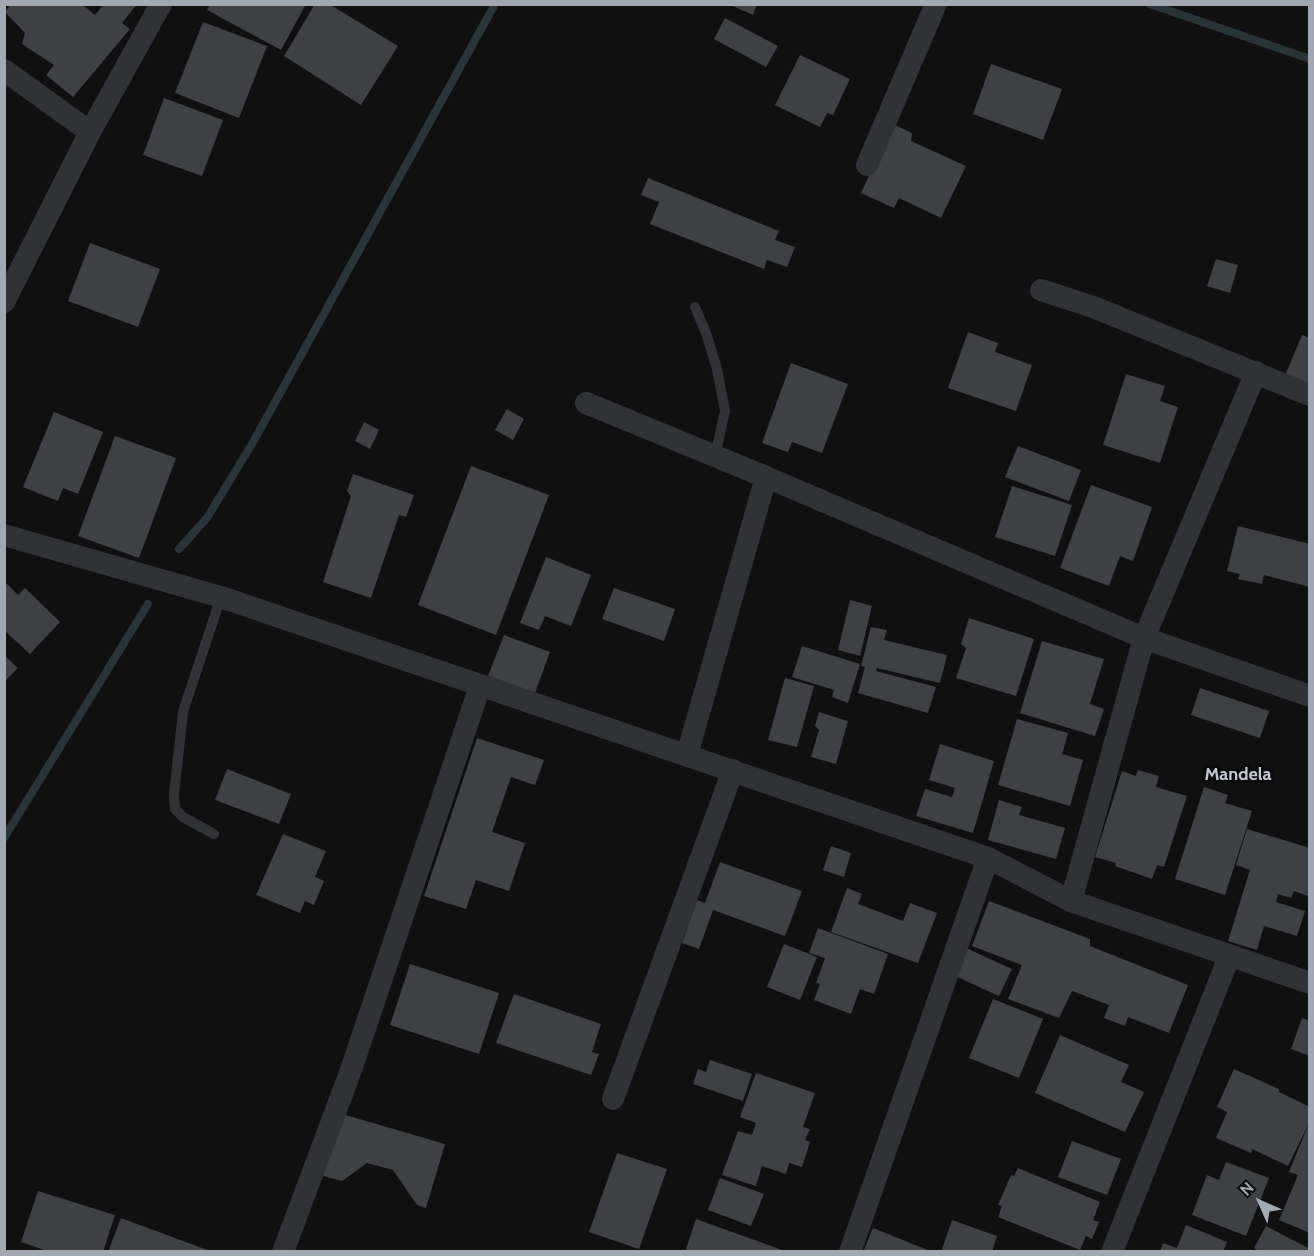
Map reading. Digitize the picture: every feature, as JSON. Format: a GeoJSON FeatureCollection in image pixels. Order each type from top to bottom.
{"type":"FeatureCollection","features":[{"type":"Feature","properties":{"kind":"street"},"geometry":{"type":"LineString","coordinates":[[4,302],[90,132],[161,4]]}},
{"type":"Feature","properties":{"kind":"street"},"geometry":{"type":"LineString","coordinates":[[867,165],[936,4]]}},
{"type":"Feature","properties":{"kind":"street"},"geometry":{"type":"LineString","coordinates":[[4,70],[90,132]]}},
{"type":"Feature","properties":{"kind":"street"},"geometry":{"type":"LineString","coordinates":[[1041,290],[1094,308],[1310,395]]}},
{"type":"Feature","properties":{"kind":"street"},"geometry":{"type":"LineString","coordinates":[[1071,901],[1144,638],[1256,372]]}},
{"type":"Feature","properties":{"kind":"street"},"geometry":{"type":"LineString","coordinates":[[586,403],[1144,638],[1310,696]]}},
{"type":"Feature","properties":{"kind":"street"},"geometry":{"type":"LineString","coordinates":[[687,755],[766,477]]}},
{"type":"Feature","properties":{"kind":"street"},"geometry":{"type":"LineString","coordinates":[[4,535],[221,597],[733,770],[988,858],[1071,901],[1310,983]]}},
{"type":"Feature","properties":{"kind":"street"},"geometry":{"type":"LineString","coordinates":[[283,1251],[351,1070],[480,686]]}},
{"type":"Feature","properties":{"kind":"street"},"geometry":{"type":"LineString","coordinates":[[613,1099],[733,770]]}},
{"type":"Feature","properties":{"kind":"street"},"geometry":{"type":"LineString","coordinates":[[850,1251],[988,858]]}},
{"type":"Feature","properties":{"kind":"street"},"geometry":{"type":"LineString","coordinates":[[1112,1251],[1229,957]]}},
{"type":"Feature","properties":{"kind":"lane"},"geometry":{"type":"LineString","coordinates":[[695,307],[717,369],[725,411],[715,456]]}},
{"type":"Feature","properties":{"kind":"lane"},"geometry":{"type":"LineString","coordinates":[[214,834],[183,817],[176,809],[174,794],[183,712],[221,597]]}},
{"type":"Feature","properties":{"kind":"building"},"geometry":{"type":"Polygon","coordinates":[[[11,4],[82,4],[95,15],[104,4],[137,4],[122,23],[130,29],[73,97],[46,75],[54,65],[22,44],[25,33],[5,12],[11,4]]]}},
{"type":"Feature","properties":{"kind":"building"},"geometry":{"type":"Polygon","coordinates":[[[210,4],[306,4],[281,50],[207,10],[210,4]]]}},
{"type":"Feature","properties":{"kind":"building"},"geometry":{"type":"Polygon","coordinates":[[[315,4],[329,4],[398,46],[361,105],[284,56],[315,4]]]}},
{"type":"Feature","properties":{"kind":"building"},"geometry":{"type":"Polygon","coordinates":[[[728,4],[757,4],[753,15],[728,4]]]}},
{"type":"Feature","properties":{"kind":"building"},"geometry":{"type":"Polygon","coordinates":[[[725,18],[778,46],[766,67],[714,39],[725,18]]]}},
{"type":"Feature","properties":{"kind":"building"},"geometry":{"type":"Polygon","coordinates":[[[203,22],[267,46],[239,118],[175,93],[203,22]]]}},
{"type":"Feature","properties":{"kind":"building"},"geometry":{"type":"Polygon","coordinates":[[[800,55],[850,79],[833,115],[827,113],[820,127],[775,105],[800,55]]]}},
{"type":"Feature","properties":{"kind":"building"},"geometry":{"type":"Polygon","coordinates":[[[991,64],[1062,89],[1043,140],[973,114],[991,64]]]}},
{"type":"Feature","properties":{"kind":"building"},"geometry":{"type":"Polygon","coordinates":[[[164,98],[223,120],[202,176],[143,155],[164,98]]]}},
{"type":"Feature","properties":{"kind":"building"},"geometry":{"type":"Polygon","coordinates":[[[893,124],[912,133],[911,141],[966,166],[941,218],[899,198],[894,208],[861,193],[893,124]]]}},
{"type":"Feature","properties":{"kind":"building"},"geometry":{"type":"Polygon","coordinates":[[[648,178],[779,231],[775,240],[795,247],[787,267],[767,260],[764,269],[650,224],[659,202],[641,195],[648,178]]]}},
{"type":"Feature","properties":{"kind":"building"},"geometry":{"type":"Polygon","coordinates":[[[90,243],[160,269],[138,327],[68,301],[90,243]]]}},
{"type":"Feature","properties":{"kind":"building"},"geometry":{"type":"Polygon","coordinates":[[[1216,259],[1238,265],[1230,293],[1207,286],[1216,259]]]}},
{"type":"Feature","properties":{"kind":"building"},"geometry":{"type":"Polygon","coordinates":[[[968,332],[998,343],[995,352],[1032,365],[1016,411],[948,388],[968,332]]]}},
{"type":"Feature","properties":{"kind":"building"},"geometry":{"type":"Polygon","coordinates":[[[1302,335],[1310,338],[1310,388],[1284,378],[1302,335]]]}},
{"type":"Feature","properties":{"kind":"building"},"geometry":{"type":"Polygon","coordinates":[[[791,363],[848,384],[822,453],[792,442],[788,452],[762,443],[791,363]]]}},
{"type":"Feature","properties":{"kind":"building"},"geometry":{"type":"Polygon","coordinates":[[[1126,374],[1165,386],[1160,401],[1178,407],[1160,463],[1103,445],[1126,374]]]}},
{"type":"Feature","properties":{"kind":"building"},"geometry":{"type":"Polygon","coordinates":[[[507,409],[524,419],[513,440],[495,430],[507,409]]]}},
{"type":"Feature","properties":{"kind":"building"},"geometry":{"type":"Polygon","coordinates":[[[54,412],[103,432],[78,494],[63,488],[58,501],[23,487],[54,412]]]}},
{"type":"Feature","properties":{"kind":"building"},"geometry":{"type":"Polygon","coordinates":[[[364,422],[379,430],[370,449],[355,441],[364,422]]]}},
{"type":"Feature","properties":{"kind":"building"},"geometry":{"type":"Polygon","coordinates":[[[115,436],[176,458],[139,558],[78,536],[115,436]]]}},
{"type":"Feature","properties":{"kind":"building"},"geometry":{"type":"Polygon","coordinates":[[[1018,446],[1081,470],[1069,501],[1005,477],[1018,446]]]}},
{"type":"Feature","properties":{"kind":"building"},"geometry":{"type":"Polygon","coordinates":[[[471,466],[549,495],[496,635],[418,605],[471,466]]]}},
{"type":"Feature","properties":{"kind":"building"},"geometry":{"type":"Polygon","coordinates":[[[353,474],[414,495],[406,517],[399,515],[371,598],[323,582],[351,496],[347,491],[353,474]]]}},
{"type":"Feature","properties":{"kind":"building"},"geometry":{"type":"Polygon","coordinates":[[[1091,485],[1152,507],[1133,561],[1120,556],[1109,586],[1060,568],[1091,485]]]}},
{"type":"Feature","properties":{"kind":"building"},"geometry":{"type":"Polygon","coordinates":[[[1012,486],[1072,505],[1055,556],[995,537],[1012,486]]]}},
{"type":"Feature","properties":{"kind":"building"},"geometry":{"type":"Polygon","coordinates":[[[1238,526],[1310,544],[1310,587],[1264,575],[1262,584],[1238,579],[1240,574],[1227,571],[1238,526]]]}},
{"type":"Feature","properties":{"kind":"building"},"geometry":{"type":"Polygon","coordinates":[[[546,557],[591,575],[571,626],[545,616],[539,630],[520,623],[546,557]]]}},
{"type":"Feature","properties":{"kind":"building"},"geometry":{"type":"Polygon","coordinates":[[[4,581],[18,595],[25,588],[60,622],[30,654],[4,630],[4,581]]]}},
{"type":"Feature","properties":{"kind":"building"},"geometry":{"type":"Polygon","coordinates":[[[614,588],[675,609],[664,641],[602,619],[614,588]]]}},
{"type":"Feature","properties":{"kind":"building"},"geometry":{"type":"Polygon","coordinates":[[[850,600],[872,606],[860,656],[838,650],[850,600]]]}},
{"type":"Feature","properties":{"kind":"building"},"geometry":{"type":"Polygon","coordinates":[[[969,618],[1034,639],[1016,696],[956,678],[966,648],[961,644],[969,618]]]}},
{"type":"Feature","properties":{"kind":"building"},"geometry":{"type":"Polygon","coordinates":[[[871,627],[887,630],[884,640],[947,655],[940,683],[877,668],[876,671],[936,687],[928,713],[858,693],[865,667],[861,666],[871,627]]]}},
{"type":"Feature","properties":{"kind":"building"},"geometry":{"type":"Polygon","coordinates":[[[504,635],[550,652],[535,693],[488,676],[504,635]]]}},
{"type":"Feature","properties":{"kind":"building"},"geometry":{"type":"Polygon","coordinates":[[[1042,641],[1104,659],[1090,704],[1104,709],[1095,736],[1020,713],[1042,641]]]}},
{"type":"Feature","properties":{"kind":"building"},"geometry":{"type":"Polygon","coordinates":[[[802,646],[860,664],[848,703],[832,697],[834,690],[792,677],[802,646]]]}},
{"type":"Feature","properties":{"kind":"building"},"geometry":{"type":"Polygon","coordinates":[[[4,655],[18,668],[4,682],[4,655]]]}},
{"type":"Feature","properties":{"kind":"building"},"geometry":{"type":"Polygon","coordinates":[[[785,678],[814,686],[797,747],[768,740],[785,678]]]}},
{"type":"Feature","properties":{"kind":"building"},"geometry":{"type":"Polygon","coordinates":[[[1200,688],[1269,711],[1260,738],[1191,715],[1200,688]]]}},
{"type":"Feature","properties":{"kind":"building"},"geometry":{"type":"Polygon","coordinates":[[[819,712],[848,721],[836,764],[811,757],[819,730],[815,726],[819,712]]]}},
{"type":"Feature","properties":{"kind":"building"},"geometry":{"type":"Polygon","coordinates":[[[1017,719],[1068,733],[1062,754],[1083,760],[1070,806],[998,785],[1017,719]]]}},
{"type":"Feature","properties":{"kind":"building"},"geometry":{"type":"Polygon","coordinates":[[[477,738],[544,760],[535,785],[511,777],[492,832],[525,843],[509,891],[476,880],[466,909],[424,896],[477,738]]]}},
{"type":"Feature","properties":{"kind":"building"},"geometry":{"type":"Polygon","coordinates":[[[940,744],[994,761],[973,833],[916,816],[925,789],[952,797],[955,788],[929,780],[940,744]]]}},
{"type":"Feature","properties":{"kind":"building"},"geometry":{"type":"Polygon","coordinates":[[[227,769],[291,794],[279,824],[215,800],[227,769]]]}},
{"type":"Feature","properties":{"kind":"building"},"geometry":{"type":"Polygon","coordinates":[[[1138,770],[1159,776],[1156,787],[1187,796],[1164,867],[1157,865],[1152,879],[1115,866],[1116,863],[1095,857],[1122,771],[1136,776],[1138,770]]]}},
{"type":"Feature","properties":{"kind":"building"},"geometry":{"type":"Polygon","coordinates":[[[1204,787],[1228,795],[1225,803],[1252,811],[1225,895],[1175,879],[1204,787]]]}},
{"type":"Feature","properties":{"kind":"building"},"geometry":{"type":"Polygon","coordinates":[[[999,800],[1022,807],[1019,815],[1065,828],[1056,859],[988,840],[999,800]]]}},
{"type":"Feature","properties":{"kind":"building"},"geometry":{"type":"Polygon","coordinates":[[[1247,829],[1310,848],[1308,896],[1294,891],[1291,898],[1278,894],[1276,902],[1305,911],[1297,936],[1264,926],[1257,950],[1228,941],[1250,870],[1236,865],[1247,829]]]}},
{"type":"Feature","properties":{"kind":"building"},"geometry":{"type":"Polygon","coordinates":[[[283,834],[326,851],[315,877],[324,881],[314,905],[305,901],[300,913],[256,895],[283,834]]]}},
{"type":"Feature","properties":{"kind":"building"},"geometry":{"type":"Polygon","coordinates":[[[831,846],[851,853],[844,877],[823,870],[831,846]]]}},
{"type":"Feature","properties":{"kind":"building"},"geometry":{"type":"Polygon","coordinates":[[[720,862],[802,891],[785,936],[713,910],[699,949],[682,943],[697,900],[705,903],[720,862]]]}},
{"type":"Feature","properties":{"kind":"building"},"geometry":{"type":"Polygon","coordinates":[[[847,888],[862,894],[858,904],[903,921],[910,903],[937,913],[918,963],[831,932],[847,888]]]}},
{"type":"Feature","properties":{"kind":"building"},"geometry":{"type":"Polygon","coordinates":[[[989,901],[1090,939],[1090,946],[1188,985],[1169,1033],[1128,1017],[1125,1026],[1104,1018],[1109,1005],[1072,991],[1059,1018],[1008,999],[1022,965],[972,946],[989,901]]]}},
{"type":"Feature","properties":{"kind":"building"},"geometry":{"type":"Polygon","coordinates":[[[818,928],[888,954],[874,994],[860,989],[851,1014],[814,1000],[820,984],[816,983],[825,958],[809,953],[818,928]]]}},
{"type":"Feature","properties":{"kind":"building"},"geometry":{"type":"Polygon","coordinates":[[[784,944],[817,957],[800,1000],[767,987],[784,944]]]}},
{"type":"Feature","properties":{"kind":"building"},"geometry":{"type":"Polygon","coordinates":[[[966,948],[1012,969],[999,996],[953,975],[966,948]]]}},
{"type":"Feature","properties":{"kind":"building"},"geometry":{"type":"Polygon","coordinates":[[[410,964],[499,993],[479,1054],[390,1025],[410,964]]]}},
{"type":"Feature","properties":{"kind":"building"},"geometry":{"type":"Polygon","coordinates":[[[514,994],[601,1024],[592,1052],[599,1054],[591,1075],[496,1043],[514,994]]]}},
{"type":"Feature","properties":{"kind":"building"},"geometry":{"type":"Polygon","coordinates":[[[993,999],[1043,1019],[1019,1078],[969,1058],[993,999]]]}},
{"type":"Feature","properties":{"kind":"building"},"geometry":{"type":"Polygon","coordinates":[[[1302,1018],[1310,1021],[1310,1056],[1291,1049],[1302,1018]]]}},
{"type":"Feature","properties":{"kind":"building"},"geometry":{"type":"Polygon","coordinates":[[[1060,1035],[1129,1065],[1121,1082],[1144,1092],[1125,1132],[1035,1093],[1060,1035]]]}},
{"type":"Feature","properties":{"kind":"building"},"geometry":{"type":"Polygon","coordinates":[[[710,1060],[752,1074],[743,1101],[693,1084],[698,1069],[706,1072],[710,1060]]]}},
{"type":"Feature","properties":{"kind":"building"},"geometry":{"type":"Polygon","coordinates":[[[1234,1069],[1279,1089],[1279,1092],[1310,1107],[1310,1121],[1288,1166],[1252,1149],[1251,1153],[1216,1138],[1227,1112],[1217,1107],[1234,1069]]]}},
{"type":"Feature","properties":{"kind":"building"},"geometry":{"type":"Polygon","coordinates":[[[756,1073],[815,1093],[803,1127],[810,1129],[805,1140],[810,1142],[802,1167],[789,1163],[786,1174],[762,1166],[756,1186],[722,1175],[738,1131],[752,1135],[756,1123],[740,1117],[756,1073]]]}},
{"type":"Feature","properties":{"kind":"building"},"geometry":{"type":"Polygon","coordinates":[[[342,1114],[445,1144],[426,1208],[417,1205],[393,1170],[367,1163],[342,1181],[323,1176],[342,1114]]]}},
{"type":"Feature","properties":{"kind":"building"},"geometry":{"type":"Polygon","coordinates":[[[1309,1123],[1310,1233],[1279,1220],[1298,1175],[1289,1172],[1309,1123]]]}},
{"type":"Feature","properties":{"kind":"building"},"geometry":{"type":"Polygon","coordinates":[[[1072,1141],[1121,1159],[1107,1195],[1058,1177],[1072,1141]]]}},
{"type":"Feature","properties":{"kind":"building"},"geometry":{"type":"Polygon","coordinates":[[[617,1153],[667,1169],[639,1249],[589,1232],[617,1153]]]}},
{"type":"Feature","properties":{"kind":"building"},"geometry":{"type":"Polygon","coordinates":[[[1226,1162],[1269,1178],[1246,1236],[1192,1215],[1207,1175],[1219,1180],[1226,1162]]]}},
{"type":"Feature","properties":{"kind":"building"},"geometry":{"type":"Polygon","coordinates":[[[1018,1168],[1100,1202],[1093,1220],[1099,1222],[1092,1239],[1086,1236],[1080,1250],[998,1217],[1002,1206],[998,1205],[1011,1175],[1014,1176],[1018,1168]]]}},
{"type":"Feature","properties":{"kind":"building"},"geometry":{"type":"Polygon","coordinates":[[[720,1178],[764,1194],[751,1226],[708,1210],[720,1178]]]}},
{"type":"Feature","properties":{"kind":"building"},"geometry":{"type":"Polygon","coordinates":[[[38,1191],[115,1215],[103,1252],[50,1252],[21,1242],[38,1191]]]}},
{"type":"Feature","properties":{"kind":"building"},"geometry":{"type":"Polygon","coordinates":[[[121,1218],[210,1251],[210,1252],[108,1252],[121,1218]]]}},
{"type":"Feature","properties":{"kind":"building"},"geometry":{"type":"Polygon","coordinates":[[[696,1219],[785,1251],[785,1252],[685,1252],[696,1219]]]}},
{"type":"Feature","properties":{"kind":"building"},"geometry":{"type":"Polygon","coordinates":[[[952,1220],[997,1236],[992,1252],[941,1252],[952,1220]]]}},
{"type":"Feature","properties":{"kind":"building"},"geometry":{"type":"Polygon","coordinates":[[[1186,1225],[1227,1242],[1223,1252],[1160,1252],[1163,1243],[1177,1248],[1186,1225]]]}},
{"type":"Feature","properties":{"kind":"building"},"geometry":{"type":"Polygon","coordinates":[[[1266,1226],[1310,1249],[1310,1252],[1260,1252],[1254,1248],[1266,1226]]]}},
{"type":"Feature","properties":{"kind":"building"},"geometry":{"type":"Polygon","coordinates":[[[873,1228],[930,1251],[863,1252],[873,1228]]]}},
{"type":"Feature","properties":{"kind":"waterway"},"geometry":{"type":"LineString","coordinates":[[179,549],[207,518],[252,444],[495,4]]}},
{"type":"Feature","properties":{"kind":"waterway"},"geometry":{"type":"LineString","coordinates":[[1150,4],[1310,59]]}},
{"type":"Feature","properties":{"kind":"waterway"},"geometry":{"type":"LineString","coordinates":[[4,838],[148,604]]}},
{"type":"Feature","properties":{"kind":"district","name":"Mandela"},"geometry":{"type":"Point","coordinates":[1238,775]}}]}
